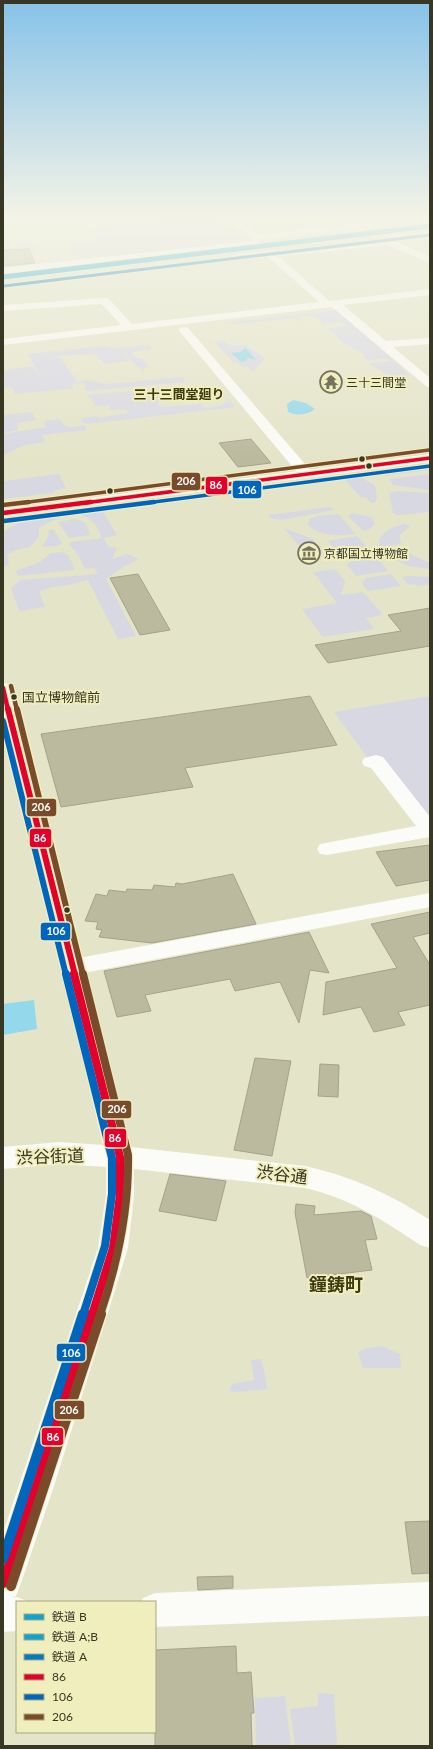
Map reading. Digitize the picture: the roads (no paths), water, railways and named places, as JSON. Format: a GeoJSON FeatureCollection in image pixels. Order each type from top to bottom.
{"type":"FeatureCollection","features":[{"type":"Feature","properties":{"kind":"main road"},"geometry":{"type":"LineString","coordinates":[[3,513],[430,452]]}},
{"type":"Feature","properties":{"kind":"main road"},"geometry":{"type":"LineString","coordinates":[[3,506],[430,458]]}},
{"type":"Feature","properties":{"kind":"main road"},"geometry":{"type":"LineString","coordinates":[[3,688],[120,1157],[120,1195],[113,1248],[37,1486],[3,1583]]}},
{"type":"Feature","properties":{"kind":"main road","name":"渋谷街道"},"geometry":{"type":"LineString","coordinates":[[3,1158],[59,1153],[120,1157]]}},
{"type":"Feature","properties":{"kind":"main road","name":"渋谷通"},"geometry":{"type":"LineString","coordinates":[[120,1157],[316,1179],[340,1185],[373,1199],[430,1236]]}},
{"type":"Feature","properties":{"kind":"street"},"geometry":{"type":"LineString","coordinates":[[320,295],[384,345],[430,384]]}},
{"type":"Feature","properties":{"kind":"street"},"geometry":{"type":"LineString","coordinates":[[3,342],[129,327],[180,325],[330,303],[406,295]]}},
{"type":"Feature","properties":{"kind":"street"},"geometry":{"type":"LineString","coordinates":[[3,308],[105,302],[129,327]]}},
{"type":"Feature","properties":{"kind":"street"},"geometry":{"type":"LineString","coordinates":[[180,325],[304,471]]}},
{"type":"Feature","properties":{"kind":"street"},"geometry":{"type":"LineString","coordinates":[[384,345],[430,340]]}},
{"type":"Feature","properties":{"kind":"street"},"geometry":{"type":"LineString","coordinates":[[413,370],[430,368]]}},
{"type":"Feature","properties":{"kind":"street"},"geometry":{"type":"LineString","coordinates":[[327,849],[430,830],[376,761],[372,762]]}},
{"type":"Feature","properties":{"kind":"street"},"geometry":{"type":"LineString","coordinates":[[72,967],[430,900]]}},
{"type":"Feature","properties":{"kind":"street"},"geometry":{"type":"LineString","coordinates":[[156,1610],[430,1599]]}},
{"type":"Feature","properties":{"kind":"street"},"geometry":{"type":"LineString","coordinates":[[3,1615],[16,1614]]}},
{"type":"Feature","properties":{"kind":"water"},"geometry":{"type":"Polygon","coordinates":[[[246,348],[256,360],[248,358],[246,361],[241,362],[231,353],[240,352],[246,348]]]}},
{"type":"Feature","properties":{"kind":"water"},"geometry":{"type":"Polygon","coordinates":[[[293,400],[306,403],[315,409],[309,413],[302,414],[288,412],[287,404],[293,400]]]}},
{"type":"Feature","properties":{"kind":"water"},"geometry":{"type":"Polygon","coordinates":[[[34,1000],[37,1029],[3,1035],[3,1004],[34,1000]]]}},
{"type":"Feature","properties":{"kind":"place","name":"三十三間堂"},"geometry":{"type":"Point","coordinates":[331,382]}},
{"type":"Feature","properties":{"kind":"place","name":"京都国立博物館"},"geometry":{"type":"Point","coordinates":[309,553]}},
{"type":"Feature","properties":{"kind":"place","name":"国立博物館前"},"geometry":{"type":"Point","coordinates":[14,697]}},
{"type":"Feature","properties":{"kind":"district","name":"三十三間堂廻り"},"geometry":{"type":"Point","coordinates":[179,394]}},
{"type":"Feature","properties":{"kind":"district","name":"鐘鋳町"},"geometry":{"type":"Point","coordinates":[336,1284]}}]}
